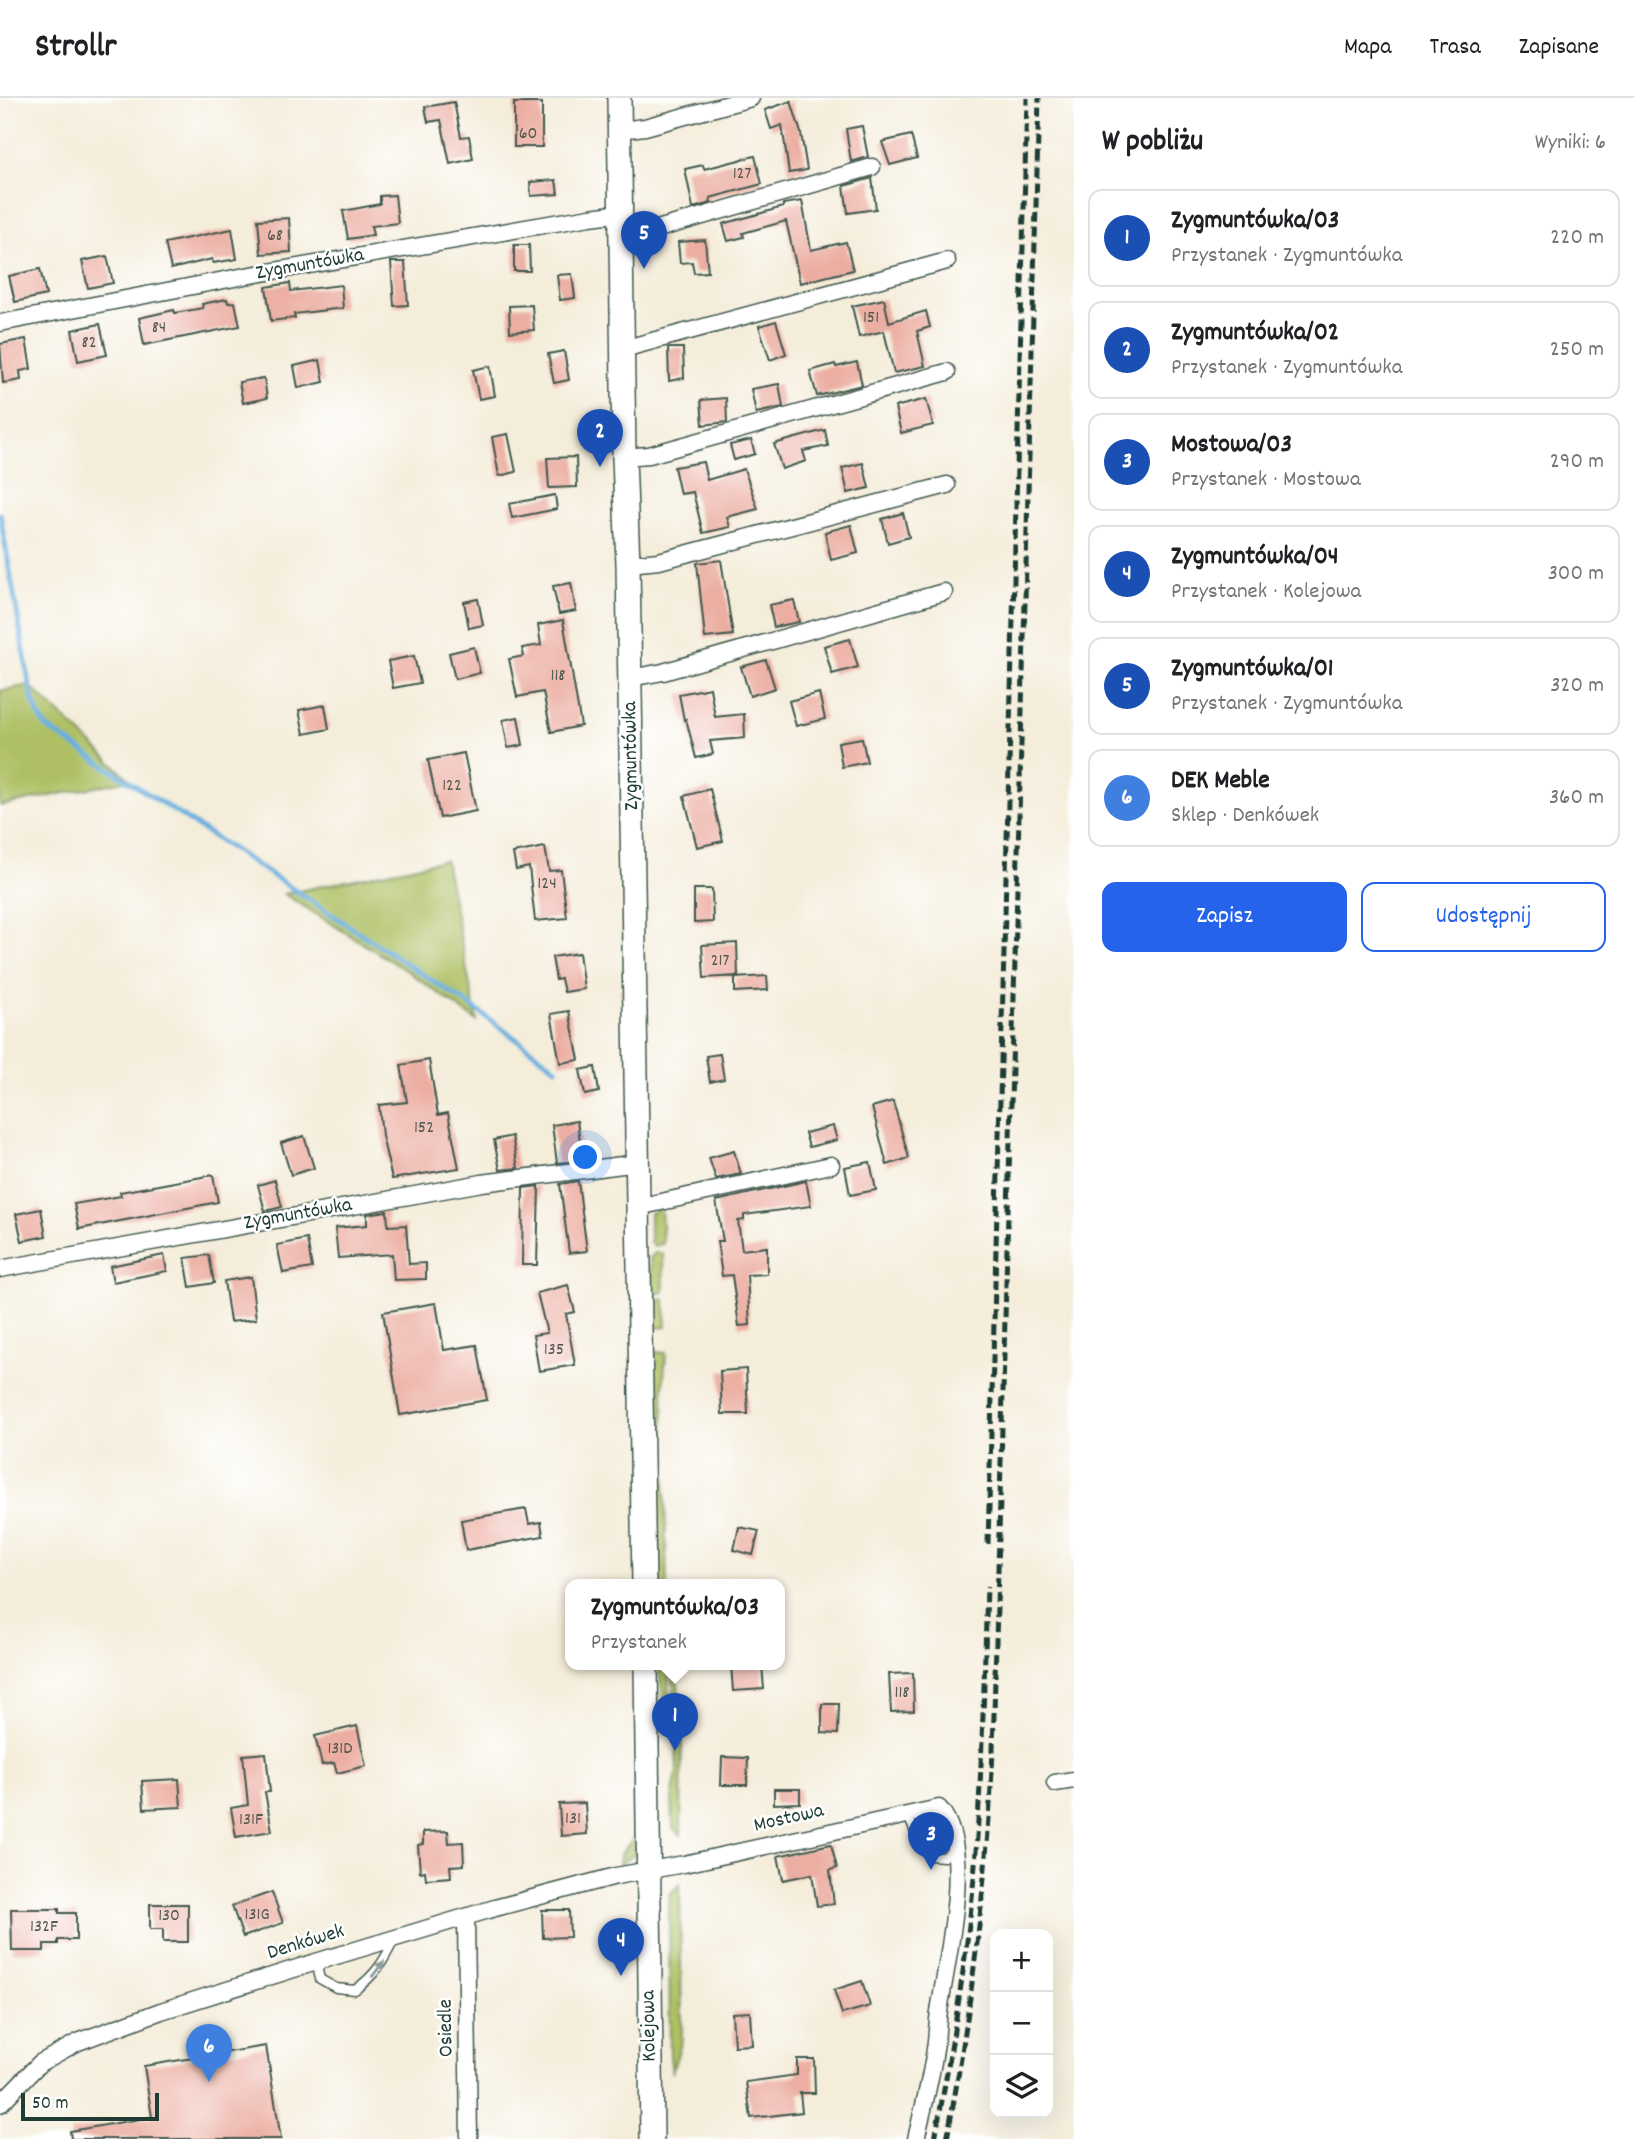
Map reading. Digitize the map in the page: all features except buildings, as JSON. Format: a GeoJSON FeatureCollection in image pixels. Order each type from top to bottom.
{"type":"FeatureCollection","features":[{"type":"Feature","properties":{"kind":"street","name":"Zygmuntówka"},"geometry":{"type":"LineString","coordinates":[[620,98],[645,1579]]}},
{"type":"Feature","properties":{"kind":"street"},"geometry":{"type":"LineString","coordinates":[[620,130],[645,127],[751,98]]}},
{"type":"Feature","properties":{"kind":"street"},"geometry":{"type":"LineString","coordinates":[[622,224],[653,230],[872,167]]}},
{"type":"Feature","properties":{"kind":"street","name":"Zygmuntówka"},"geometry":{"type":"LineString","coordinates":[[0,323],[259,274],[622,224]]}},
{"type":"Feature","properties":{"kind":"street"},"geometry":{"type":"LineString","coordinates":[[623,349],[947,261]]}},
{"type":"Feature","properties":{"kind":"street"},"geometry":{"type":"LineString","coordinates":[[624,457],[649,455],[947,372]]}},
{"type":"Feature","properties":{"kind":"street"},"geometry":{"type":"LineString","coordinates":[[628,564],[659,561],[947,485]]}},
{"type":"Feature","properties":{"kind":"street"},"geometry":{"type":"LineString","coordinates":[[630,678],[663,672],[944,592]]}},
{"type":"Feature","properties":{"kind":"street","name":"Zygmuntówka"},"geometry":{"type":"LineString","coordinates":[[0,1269],[482,1182],[638,1163]]}},
{"type":"Feature","properties":{"kind":"street"},"geometry":{"type":"LineString","coordinates":[[638,1207],[831,1165]]}},
{"type":"Feature","properties":{"kind":"street"},"geometry":{"type":"LineString","coordinates":[[646,1670],[648,1871]]}},
{"type":"Feature","properties":{"kind":"street"},"geometry":{"type":"LineString","coordinates":[[1055,1783],[1074,1780]]}},
{"type":"Feature","properties":{"kind":"street","name":"Mostowa"},"geometry":{"type":"LineString","coordinates":[[648,1871],[939,1808],[947,1817],[954,1848]]}},
{"type":"Feature","properties":{"kind":"street"},"geometry":{"type":"LineString","coordinates":[[916,2139],[935,2051],[946,1977],[956,1900],[954,1848]]}},
{"type":"Feature","properties":{"kind":"street","name":"Denkówek"},"geometry":{"type":"LineString","coordinates":[[0,2104],[40,2063],[78,2042],[161,2011],[396,1937],[617,1876],[648,1871]]}},
{"type":"Feature","properties":{"kind":"street","name":"Kolejowa"},"geometry":{"type":"LineString","coordinates":[[648,1871],[652,2139]]}},
{"type":"Feature","properties":{"kind":"street","name":"Osiedle"},"geometry":{"type":"LineString","coordinates":[[466,1917],[469,2139]]}},
{"type":"Feature","properties":{"kind":"lane"},"geometry":{"type":"LineString","coordinates":[[907,1814],[921,1846],[931,1856],[944,1857],[954,1848]]}},
{"type":"Feature","properties":{"kind":"lane"},"geometry":{"type":"LineString","coordinates":[[316,1962],[320,1979],[336,1988],[355,1990],[370,1979],[382,1965],[396,1937]]}},
{"type":"Feature","properties":{"kind":"green space"},"geometry":{"type":"Polygon","coordinates":[[[29,685],[130,780],[0,806],[0,691],[29,685]]]}},
{"type":"Feature","properties":{"kind":"green space"},"geometry":{"type":"Polygon","coordinates":[[[445,860],[477,1021],[410,973],[284,894],[445,860]]]}},
{"type":"Feature","properties":{"kind":"green space"},"geometry":{"type":"Polygon","coordinates":[[[661,1208],[663,1244],[654,1246],[650,1243],[650,1213],[661,1208]]]}},
{"type":"Feature","properties":{"kind":"green space"},"geometry":{"type":"Polygon","coordinates":[[[655,1253],[663,1253],[664,1292],[654,1294],[651,1291],[650,1258],[655,1253]]]}},
{"type":"Feature","properties":{"kind":"green space"},"geometry":{"type":"Polygon","coordinates":[[[665,1299],[666,1327],[656,1328],[652,1325],[651,1304],[665,1299]]]}},
{"type":"Feature","properties":{"kind":"green space"},"geometry":{"type":"Polygon","coordinates":[[[655,1352],[666,1353],[663,1389],[667,1579],[656,1579],[652,1355],[655,1352]]]}},
{"type":"Feature","properties":{"kind":"green space"},"geometry":{"type":"Polygon","coordinates":[[[659,1670],[668,1670],[669,1713],[665,1710],[659,1670]]]}},
{"type":"Feature","properties":{"kind":"green space"},"geometry":{"type":"Polygon","coordinates":[[[672,1670],[676,1670],[682,1725],[681,1835],[673,1828],[672,1798],[677,1771],[672,1670]]]}},
{"type":"Feature","properties":{"kind":"green space"},"geometry":{"type":"Polygon","coordinates":[[[635,1837],[635,1853],[619,1865],[620,1854],[635,1837]]]}},
{"type":"Feature","properties":{"kind":"green space"},"geometry":{"type":"Polygon","coordinates":[[[680,1884],[682,2039],[672,2073],[669,1904],[670,1894],[680,1884]]]}},
{"type":"Feature","properties":{"kind":"waterway"},"geometry":{"type":"LineString","coordinates":[[0,514],[32,698],[46,727],[471,1006],[556,1068]]}},
{"type":"Feature","properties":{"kind":"railway"},"geometry":{"type":"LineString","coordinates":[[988,1544],[1027,98]]}},
{"type":"Feature","properties":{"kind":"railway"},"geometry":{"type":"LineString","coordinates":[[947,2139],[977,1945],[993,1750],[1039,98]]}},
{"type":"Feature","properties":{"kind":"railway"},"geometry":{"type":"LineString","coordinates":[[935,2139],[958,2008],[974,1877],[981,1768],[987,1586]]}},
{"type":"Feature","properties":{"kind":"place","name":"Zygmuntówka/01"},"geometry":{"type":"Point","coordinates":[644,269]}},
{"type":"Feature","properties":{"kind":"place","name":"Zygmuntówka/02"},"geometry":{"type":"Point","coordinates":[600,467]}},
{"type":"Feature","properties":{"kind":"place","name":"Zygmuntówka/03"},"geometry":{"type":"Point","coordinates":[675,1751]}},
{"type":"Feature","properties":{"kind":"place","name":"Mostowa/03"},"geometry":{"type":"Point","coordinates":[931,1870]}},
{"type":"Feature","properties":{"kind":"place","name":"Zygmuntówka/04"},"geometry":{"type":"Point","coordinates":[621,1976]}},
{"type":"Feature","properties":{"kind":"place","name":"DEK Meble"},"geometry":{"type":"Point","coordinates":[209,2082]}}]}
